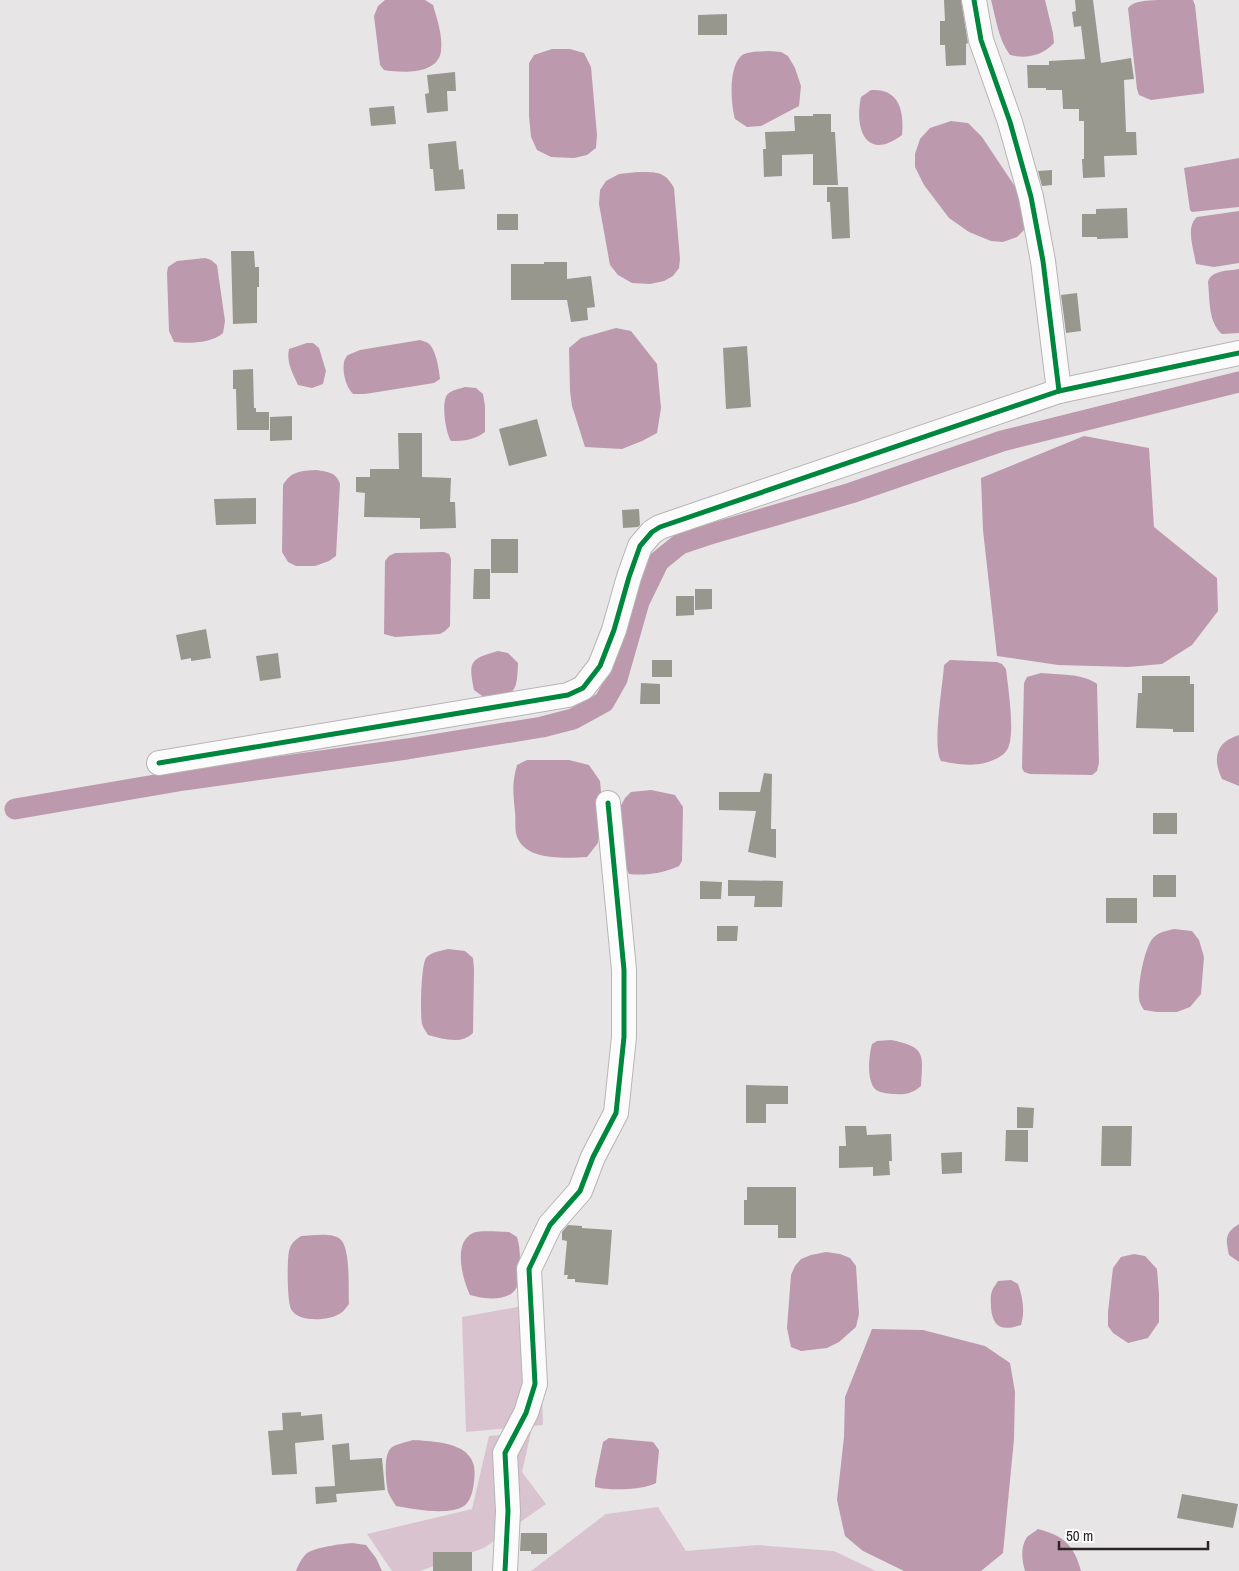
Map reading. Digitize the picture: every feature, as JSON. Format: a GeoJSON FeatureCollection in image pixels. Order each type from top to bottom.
{"type":"FeatureCollection","features":[{"type":"Feature","properties":{"kind":"street"},"geometry":{"type":"LineString","coordinates":[[974,0],[981,40],[1010,122],[1031,197],[1043,261],[1059,391]]}},
{"type":"Feature","properties":{"kind":"street"},"geometry":{"type":"LineString","coordinates":[[160,763],[568,695],[583,688],[600,666],[614,630],[640,546],[652,532],[660,527],[1059,391],[1239,352]]}},
{"type":"Feature","properties":{"kind":"street"},"geometry":{"type":"LineString","coordinates":[[505,1571],[508,1511],[505,1452],[526,1413],[535,1384],[529,1269],[550,1225],[580,1192],[593,1157],[616,1113],[624,1037],[624,970],[608,803]]}},
{"type":"Feature","properties":{"kind":"shaded area"},"geometry":{"type":"Polygon","coordinates":[[[385,0],[425,0],[433,5],[441,39],[441,51],[433,65],[418,71],[400,72],[384,70],[380,65],[374,16],[378,6],[385,0]]]}},
{"type":"Feature","properties":{"kind":"shaded area"},"geometry":{"type":"Polygon","coordinates":[[[991,0],[1045,0],[1054,43],[1039,54],[1022,57],[1010,55],[1000,35],[991,0]]]}},
{"type":"Feature","properties":{"kind":"shaded area"},"geometry":{"type":"Polygon","coordinates":[[[1193,0],[1204,93],[1151,100],[1139,95],[1128,8],[1137,2],[1193,0]]]}},
{"type":"Feature","properties":{"kind":"shaded area"},"geometry":{"type":"Polygon","coordinates":[[[552,49],[570,49],[584,53],[591,67],[597,135],[596,148],[587,155],[574,158],[551,157],[537,150],[531,137],[529,63],[534,55],[552,49]]]}},
{"type":"Feature","properties":{"kind":"shaded area"},"geometry":{"type":"Polygon","coordinates":[[[768,51],[781,52],[788,56],[795,68],[801,86],[799,106],[761,126],[747,127],[735,119],[732,105],[734,69],[744,54],[768,51]]]}},
{"type":"Feature","properties":{"kind":"shaded area"},"geometry":{"type":"Polygon","coordinates":[[[871,90],[881,90],[894,97],[901,110],[902,135],[890,142],[879,145],[871,143],[865,138],[859,120],[861,97],[871,90]]]}},
{"type":"Feature","properties":{"kind":"shaded area"},"geometry":{"type":"Polygon","coordinates":[[[951,121],[968,123],[982,137],[1022,197],[1026,228],[1017,237],[1003,242],[991,241],[969,232],[949,218],[924,185],[915,167],[915,154],[920,139],[930,128],[951,121]]]}},
{"type":"Feature","properties":{"kind":"shaded area"},"geometry":{"type":"Polygon","coordinates":[[[1239,158],[1239,207],[1192,212],[1190,210],[1184,168],[1239,158]]]}},
{"type":"Feature","properties":{"kind":"shaded area"},"geometry":{"type":"Polygon","coordinates":[[[638,172],[663,175],[671,182],[674,188],[680,259],[679,268],[673,276],[664,281],[650,284],[632,283],[618,275],[610,265],[599,204],[600,190],[606,181],[619,174],[638,172]]]}},
{"type":"Feature","properties":{"kind":"shaded area"},"geometry":{"type":"Polygon","coordinates":[[[1239,211],[1239,263],[1214,267],[1196,264],[1191,239],[1193,221],[1197,217],[1239,211]]]}},
{"type":"Feature","properties":{"kind":"shaded area"},"geometry":{"type":"Polygon","coordinates":[[[205,258],[217,265],[225,321],[223,333],[213,339],[200,342],[174,342],[169,331],[168,267],[177,261],[205,258]]]}},
{"type":"Feature","properties":{"kind":"shaded area"},"geometry":{"type":"Polygon","coordinates":[[[1239,269],[1239,333],[1222,334],[1217,329],[1212,317],[1208,282],[1216,273],[1239,269]]]}},
{"type":"Feature","properties":{"kind":"shaded area"},"geometry":{"type":"Polygon","coordinates":[[[616,328],[631,331],[657,364],[661,408],[657,433],[622,449],[585,447],[572,406],[569,348],[581,338],[616,328]]]}},
{"type":"Feature","properties":{"kind":"shaded area"},"geometry":{"type":"Polygon","coordinates":[[[420,340],[431,346],[438,365],[440,379],[434,383],[365,394],[353,394],[344,375],[344,361],[348,355],[360,350],[420,340]]]}},
{"type":"Feature","properties":{"kind":"shaded area"},"geometry":{"type":"Polygon","coordinates":[[[313,343],[319,348],[326,371],[323,384],[312,388],[298,385],[288,359],[289,349],[313,343]]]}},
{"type":"Feature","properties":{"kind":"shaded area"},"geometry":{"type":"Polygon","coordinates":[[[465,387],[476,388],[483,394],[485,432],[469,440],[451,441],[447,432],[445,418],[445,399],[451,392],[465,387]]]}},
{"type":"Feature","properties":{"kind":"shaded area"},"geometry":{"type":"Polygon","coordinates":[[[1084,436],[1149,448],[1154,527],[1217,578],[1218,611],[1192,645],[1162,664],[1128,667],[1058,665],[997,656],[983,530],[981,478],[1084,436]]]}},
{"type":"Feature","properties":{"kind":"shaded area"},"geometry":{"type":"Polygon","coordinates":[[[316,470],[334,475],[340,484],[336,556],[329,561],[315,566],[296,566],[288,562],[282,552],[283,485],[293,474],[301,471],[316,470]]]}},
{"type":"Feature","properties":{"kind":"shaded area"},"geometry":{"type":"Polygon","coordinates":[[[444,552],[449,554],[451,559],[450,626],[440,634],[395,637],[384,634],[385,561],[395,553],[444,552]]]}},
{"type":"Feature","properties":{"kind":"shaded area"},"geometry":{"type":"Polygon","coordinates":[[[498,651],[508,653],[518,663],[517,681],[515,687],[508,694],[485,698],[474,690],[471,673],[473,663],[482,656],[498,651]]]}},
{"type":"Feature","properties":{"kind":"shaded area"},"geometry":{"type":"Polygon","coordinates":[[[950,660],[997,662],[1006,669],[1011,711],[1010,743],[1007,750],[996,759],[983,764],[971,765],[941,761],[938,743],[939,715],[944,665],[950,660]]]}},
{"type":"Feature","properties":{"kind":"shaded area"},"geometry":{"type":"Polygon","coordinates":[[[1041,673],[1078,676],[1097,684],[1099,763],[1097,771],[1092,775],[1030,774],[1024,772],[1022,768],[1024,683],[1027,677],[1041,673]]]}},
{"type":"Feature","properties":{"kind":"shaded area"},"geometry":{"type":"Polygon","coordinates":[[[1239,735],[1239,786],[1222,779],[1217,758],[1221,746],[1231,738],[1239,735]]]}},
{"type":"Feature","properties":{"kind":"shaded area"},"geometry":{"type":"Polygon","coordinates":[[[527,760],[569,760],[589,765],[600,781],[603,814],[598,843],[587,857],[559,858],[539,855],[523,846],[518,839],[513,793],[514,783],[517,765],[527,760]]]}},
{"type":"Feature","properties":{"kind":"shaded area"},"geometry":{"type":"Polygon","coordinates":[[[651,790],[675,795],[683,807],[682,861],[679,866],[661,872],[642,875],[629,874],[623,861],[619,809],[631,792],[651,790]]]}},
{"type":"Feature","properties":{"kind":"shaded area"},"geometry":{"type":"Polygon","coordinates":[[[1174,929],[1192,931],[1199,940],[1204,957],[1201,994],[1190,1007],[1177,1012],[1144,1010],[1140,1003],[1139,989],[1147,951],[1155,936],[1174,929]]]}},
{"type":"Feature","properties":{"kind":"shaded area"},"geometry":{"type":"Polygon","coordinates":[[[448,949],[465,951],[473,958],[473,1033],[468,1037],[458,1040],[428,1035],[421,1019],[424,962],[433,953],[448,949]]]}},
{"type":"Feature","properties":{"kind":"shaded area"},"geometry":{"type":"Polygon","coordinates":[[[891,1040],[911,1046],[920,1054],[922,1059],[921,1086],[912,1092],[888,1094],[876,1090],[873,1086],[869,1068],[872,1044],[877,1041],[891,1040]]]}},
{"type":"Feature","properties":{"kind":"shaded area"},"geometry":{"type":"Polygon","coordinates":[[[1239,1224],[1239,1262],[1229,1255],[1227,1237],[1234,1227],[1239,1224]]]}},
{"type":"Feature","properties":{"kind":"shaded area"},"geometry":{"type":"Polygon","coordinates":[[[476,1232],[509,1232],[517,1237],[519,1248],[520,1274],[517,1287],[512,1293],[500,1298],[492,1299],[470,1295],[461,1262],[463,1245],[467,1238],[476,1232]]]}},
{"type":"Feature","properties":{"kind":"shaded area"},"geometry":{"type":"Polygon","coordinates":[[[301,1236],[332,1236],[340,1239],[344,1244],[349,1279],[349,1304],[336,1316],[322,1319],[307,1319],[295,1314],[291,1309],[288,1280],[289,1251],[294,1242],[301,1236]]]}},
{"type":"Feature","properties":{"kind":"shaded area"},"geometry":{"type":"Polygon","coordinates":[[[826,1252],[850,1258],[856,1266],[859,1314],[856,1327],[839,1342],[827,1348],[801,1351],[791,1347],[787,1328],[791,1275],[801,1259],[826,1252]]]}},
{"type":"Feature","properties":{"kind":"shaded area"},"geometry":{"type":"Polygon","coordinates":[[[1134,1254],[1145,1256],[1157,1269],[1159,1322],[1148,1338],[1128,1343],[1113,1333],[1108,1326],[1108,1312],[1113,1268],[1121,1257],[1134,1254]]]}},
{"type":"Feature","properties":{"kind":"shaded area"},"geometry":{"type":"Polygon","coordinates":[[[1011,1280],[1018,1284],[1020,1289],[1023,1315],[1021,1325],[1004,1328],[996,1324],[992,1315],[991,1295],[998,1281],[1011,1280]]]}},
{"type":"Feature","properties":{"kind":"shaded area"},"geometry":{"type":"Polygon","coordinates":[[[539,1303],[543,1425],[466,1432],[462,1317],[539,1303]]]}},
{"type":"Feature","properties":{"kind":"shaded area"},"geometry":{"type":"Polygon","coordinates":[[[872,1329],[923,1330],[985,1346],[1010,1363],[1015,1392],[1014,1439],[1003,1553],[981,1571],[904,1571],[863,1551],[845,1536],[837,1500],[844,1437],[845,1397],[872,1329]]]}},
{"type":"Feature","properties":{"kind":"shaded area"},"geometry":{"type":"Polygon","coordinates":[[[531,1432],[522,1472],[546,1504],[484,1548],[420,1571],[392,1571],[367,1534],[472,1509],[489,1436],[531,1432]]]}},
{"type":"Feature","properties":{"kind":"shaded area"},"geometry":{"type":"Polygon","coordinates":[[[609,1438],[653,1442],[659,1450],[656,1483],[626,1489],[595,1487],[603,1442],[609,1438]]]}},
{"type":"Feature","properties":{"kind":"shaded area"},"geometry":{"type":"Polygon","coordinates":[[[413,1440],[436,1442],[457,1447],[472,1459],[475,1469],[474,1485],[470,1498],[464,1506],[449,1511],[440,1511],[396,1506],[388,1492],[386,1482],[388,1451],[399,1444],[413,1440]]]}},
{"type":"Feature","properties":{"kind":"shaded area"},"geometry":{"type":"Polygon","coordinates":[[[658,1507],[686,1551],[757,1545],[834,1551],[876,1571],[531,1571],[606,1514],[658,1507]]]}},
{"type":"Feature","properties":{"kind":"shaded area"},"geometry":{"type":"Polygon","coordinates":[[[1038,1529],[1055,1535],[1067,1543],[1075,1554],[1081,1571],[1025,1571],[1022,1558],[1023,1545],[1027,1537],[1038,1529]]]}},
{"type":"Feature","properties":{"kind":"shaded area"},"geometry":{"type":"Polygon","coordinates":[[[352,1543],[366,1545],[376,1558],[382,1571],[296,1571],[306,1554],[315,1549],[352,1543]]]}},
{"type":"Feature","properties":{"kind":"building"},"geometry":{"type":"Polygon","coordinates":[[[944,0],[961,0],[968,43],[966,44],[966,65],[946,66],[945,45],[940,45],[940,21],[945,21],[944,0]]]}},
{"type":"Feature","properties":{"kind":"building"},"geometry":{"type":"Polygon","coordinates":[[[1075,0],[1093,0],[1101,63],[1131,58],[1134,79],[1124,80],[1126,132],[1136,132],[1137,155],[1104,156],[1105,177],[1083,178],[1084,121],[1079,121],[1079,109],[1063,109],[1062,90],[1028,88],[1027,65],[1049,65],[1049,61],[1085,59],[1081,26],[1074,27],[1072,12],[1076,11],[1075,0]]]}},
{"type":"Feature","properties":{"kind":"building"},"geometry":{"type":"Polygon","coordinates":[[[727,14],[727,35],[698,35],[698,15],[727,14]]]}},
{"type":"Feature","properties":{"kind":"building"},"geometry":{"type":"Polygon","coordinates":[[[455,72],[456,91],[447,91],[448,111],[427,113],[425,94],[429,93],[427,75],[455,72]]]}},
{"type":"Feature","properties":{"kind":"building"},"geometry":{"type":"Polygon","coordinates":[[[394,106],[396,124],[371,126],[369,108],[394,106]]]}},
{"type":"Feature","properties":{"kind":"building"},"geometry":{"type":"Polygon","coordinates":[[[813,114],[831,114],[831,132],[835,132],[838,185],[813,185],[813,154],[782,155],[782,176],[764,177],[763,149],[766,149],[765,132],[795,131],[794,116],[813,116],[813,114]]]}},
{"type":"Feature","properties":{"kind":"building"},"geometry":{"type":"Polygon","coordinates":[[[456,141],[459,170],[463,169],[465,189],[435,191],[433,169],[430,169],[428,144],[456,141]]]}},
{"type":"Feature","properties":{"kind":"building"},"geometry":{"type":"Polygon","coordinates":[[[1052,170],[1052,185],[1042,186],[1038,171],[1052,170]]]}},
{"type":"Feature","properties":{"kind":"building"},"geometry":{"type":"Polygon","coordinates":[[[827,187],[848,187],[850,238],[832,239],[830,202],[827,202],[827,187]]]}},
{"type":"Feature","properties":{"kind":"building"},"geometry":{"type":"Polygon","coordinates":[[[1127,208],[1128,238],[1097,239],[1097,237],[1082,237],[1082,214],[1096,214],[1096,209],[1127,208]]]}},
{"type":"Feature","properties":{"kind":"building"},"geometry":{"type":"Polygon","coordinates":[[[497,214],[518,214],[518,230],[497,230],[497,214]]]}},
{"type":"Feature","properties":{"kind":"building"},"geometry":{"type":"Polygon","coordinates":[[[231,251],[254,251],[255,267],[259,267],[257,323],[233,324],[231,251]]]}},
{"type":"Feature","properties":{"kind":"building"},"geometry":{"type":"Polygon","coordinates":[[[544,262],[567,262],[567,279],[591,276],[595,307],[587,308],[588,320],[571,322],[567,300],[511,300],[511,264],[544,264],[544,262]]]}},
{"type":"Feature","properties":{"kind":"building"},"geometry":{"type":"Polygon","coordinates":[[[1077,293],[1081,331],[1066,333],[1061,295],[1077,293]]]}},
{"type":"Feature","properties":{"kind":"building"},"geometry":{"type":"Polygon","coordinates":[[[747,346],[751,407],[726,409],[723,348],[747,346]]]}},
{"type":"Feature","properties":{"kind":"building"},"geometry":{"type":"Polygon","coordinates":[[[253,369],[254,408],[256,408],[256,412],[269,412],[269,430],[237,430],[236,389],[233,389],[233,370],[253,369]]]}},
{"type":"Feature","properties":{"kind":"building"},"geometry":{"type":"Polygon","coordinates":[[[292,416],[292,440],[270,441],[270,417],[292,416]]]}},
{"type":"Feature","properties":{"kind":"building"},"geometry":{"type":"Polygon","coordinates":[[[537,419],[547,456],[509,466],[499,429],[537,419]]]}},
{"type":"Feature","properties":{"kind":"building"},"geometry":{"type":"Polygon","coordinates":[[[398,433],[422,433],[422,477],[451,478],[450,502],[455,502],[456,528],[420,529],[420,518],[364,517],[365,493],[356,492],[356,477],[370,477],[370,469],[399,469],[398,433]]]}},
{"type":"Feature","properties":{"kind":"building"},"geometry":{"type":"Polygon","coordinates":[[[256,498],[256,524],[216,525],[214,499],[256,498]]]}},
{"type":"Feature","properties":{"kind":"building"},"geometry":{"type":"Polygon","coordinates":[[[639,509],[640,525],[638,527],[623,528],[622,510],[639,509]]]}},
{"type":"Feature","properties":{"kind":"building"},"geometry":{"type":"Polygon","coordinates":[[[491,539],[518,539],[518,573],[491,573],[491,539]]]}},
{"type":"Feature","properties":{"kind":"building"},"geometry":{"type":"Polygon","coordinates":[[[474,569],[490,569],[490,599],[473,599],[474,569]]]}},
{"type":"Feature","properties":{"kind":"building"},"geometry":{"type":"Polygon","coordinates":[[[695,589],[712,589],[712,609],[695,610],[695,589]]]}},
{"type":"Feature","properties":{"kind":"building"},"geometry":{"type":"Polygon","coordinates":[[[676,596],[694,596],[694,615],[676,616],[676,596]]]}},
{"type":"Feature","properties":{"kind":"building"},"geometry":{"type":"Polygon","coordinates":[[[206,629],[211,658],[191,661],[191,658],[181,660],[176,635],[206,629]]]}},
{"type":"Feature","properties":{"kind":"building"},"geometry":{"type":"Polygon","coordinates":[[[278,653],[281,678],[260,681],[256,656],[278,653]]]}},
{"type":"Feature","properties":{"kind":"building"},"geometry":{"type":"Polygon","coordinates":[[[652,660],[672,660],[672,677],[652,677],[652,660]]]}},
{"type":"Feature","properties":{"kind":"building"},"geometry":{"type":"Polygon","coordinates":[[[1142,676],[1190,676],[1190,684],[1194,684],[1194,732],[1173,732],[1173,729],[1136,728],[1138,693],[1142,693],[1142,676]]]}},
{"type":"Feature","properties":{"kind":"building"},"geometry":{"type":"Polygon","coordinates":[[[641,683],[660,684],[660,704],[640,704],[641,683]]]}},
{"type":"Feature","properties":{"kind":"building"},"geometry":{"type":"Polygon","coordinates":[[[764,773],[772,774],[771,829],[776,829],[776,858],[748,852],[756,811],[719,810],[719,792],[760,792],[764,773]]]}},
{"type":"Feature","properties":{"kind":"building"},"geometry":{"type":"Polygon","coordinates":[[[1153,813],[1177,813],[1177,834],[1153,834],[1153,813]]]}},
{"type":"Feature","properties":{"kind":"building"},"geometry":{"type":"Polygon","coordinates":[[[1153,875],[1176,875],[1176,897],[1153,897],[1153,875]]]}},
{"type":"Feature","properties":{"kind":"building"},"geometry":{"type":"Polygon","coordinates":[[[728,880],[783,881],[782,907],[754,907],[755,896],[728,896],[728,880]]]}},
{"type":"Feature","properties":{"kind":"building"},"geometry":{"type":"Polygon","coordinates":[[[700,881],[722,882],[721,899],[700,899],[700,881]]]}},
{"type":"Feature","properties":{"kind":"building"},"geometry":{"type":"Polygon","coordinates":[[[1106,898],[1137,898],[1137,923],[1106,923],[1106,898]]]}},
{"type":"Feature","properties":{"kind":"building"},"geometry":{"type":"Polygon","coordinates":[[[717,926],[738,926],[737,941],[717,941],[717,926]]]}},
{"type":"Feature","properties":{"kind":"building"},"geometry":{"type":"Polygon","coordinates":[[[746,1085],[788,1086],[788,1104],[766,1104],[766,1123],[746,1123],[746,1085]]]}},
{"type":"Feature","properties":{"kind":"building"},"geometry":{"type":"Polygon","coordinates":[[[1017,1107],[1034,1108],[1033,1128],[1017,1128],[1017,1107]]]}},
{"type":"Feature","properties":{"kind":"building"},"geometry":{"type":"Polygon","coordinates":[[[845,1126],[866,1126],[867,1135],[891,1134],[892,1161],[889,1161],[890,1175],[873,1176],[873,1167],[839,1168],[839,1146],[846,1146],[845,1126]]]}},
{"type":"Feature","properties":{"kind":"building"},"geometry":{"type":"Polygon","coordinates":[[[1102,1126],[1132,1126],[1131,1166],[1101,1166],[1102,1126]]]}},
{"type":"Feature","properties":{"kind":"building"},"geometry":{"type":"Polygon","coordinates":[[[1006,1130],[1028,1130],[1028,1162],[1005,1161],[1006,1130]]]}},
{"type":"Feature","properties":{"kind":"building"},"geometry":{"type":"Polygon","coordinates":[[[962,1152],[962,1173],[942,1174],[941,1153],[962,1152]]]}},
{"type":"Feature","properties":{"kind":"building"},"geometry":{"type":"Polygon","coordinates":[[[747,1187],[796,1187],[796,1238],[778,1238],[778,1225],[744,1225],[744,1200],[747,1200],[747,1187]]]}},
{"type":"Feature","properties":{"kind":"building"},"geometry":{"type":"Polygon","coordinates":[[[568,1225],[612,1230],[608,1285],[575,1282],[575,1279],[567,1279],[568,1275],[564,1275],[567,1241],[562,1240],[562,1232],[568,1225]]]}},
{"type":"Feature","properties":{"kind":"building"},"geometry":{"type":"Polygon","coordinates":[[[301,1412],[301,1416],[322,1414],[324,1440],[295,1443],[297,1474],[272,1475],[268,1431],[283,1430],[282,1413],[301,1412]]]}},
{"type":"Feature","properties":{"kind":"building"},"geometry":{"type":"Polygon","coordinates":[[[349,1443],[350,1460],[382,1458],[385,1490],[336,1494],[337,1502],[316,1504],[315,1487],[335,1486],[332,1445],[349,1443]]]}},
{"type":"Feature","properties":{"kind":"building"},"geometry":{"type":"Polygon","coordinates":[[[1182,1494],[1238,1504],[1233,1528],[1177,1518],[1182,1494]]]}},
{"type":"Feature","properties":{"kind":"building"},"geometry":{"type":"Polygon","coordinates":[[[521,1533],[547,1533],[547,1554],[531,1554],[531,1551],[520,1551],[521,1533]]]}},
{"type":"Feature","properties":{"kind":"building"},"geometry":{"type":"Polygon","coordinates":[[[433,1552],[472,1552],[472,1571],[433,1571],[433,1552]]]}},
{"type":"Feature","properties":{"kind":"waterway"},"geometry":{"type":"LineString","coordinates":[[15,809],[184,780],[407,749],[542,727],[573,719],[604,702],[617,679],[639,602],[659,561],[680,544],[851,493],[1002,441],[1239,382]]}},
{"type":"Feature","properties":{"kind":"cycle path"},"geometry":{"type":"LineString","coordinates":[[974,0],[981,40],[1010,122],[1031,197],[1043,261],[1059,391]]}},
{"type":"Feature","properties":{"kind":"cycle path"},"geometry":{"type":"LineString","coordinates":[[159,763],[568,695],[583,688],[600,666],[614,630],[640,546],[652,532],[660,527],[1059,391],[1239,353]]}},
{"type":"Feature","properties":{"kind":"cycle path"},"geometry":{"type":"LineString","coordinates":[[505,1571],[508,1511],[505,1453],[526,1413],[535,1384],[529,1269],[550,1225],[580,1191],[593,1157],[616,1113],[624,1037],[624,970],[608,803]]}}]}
